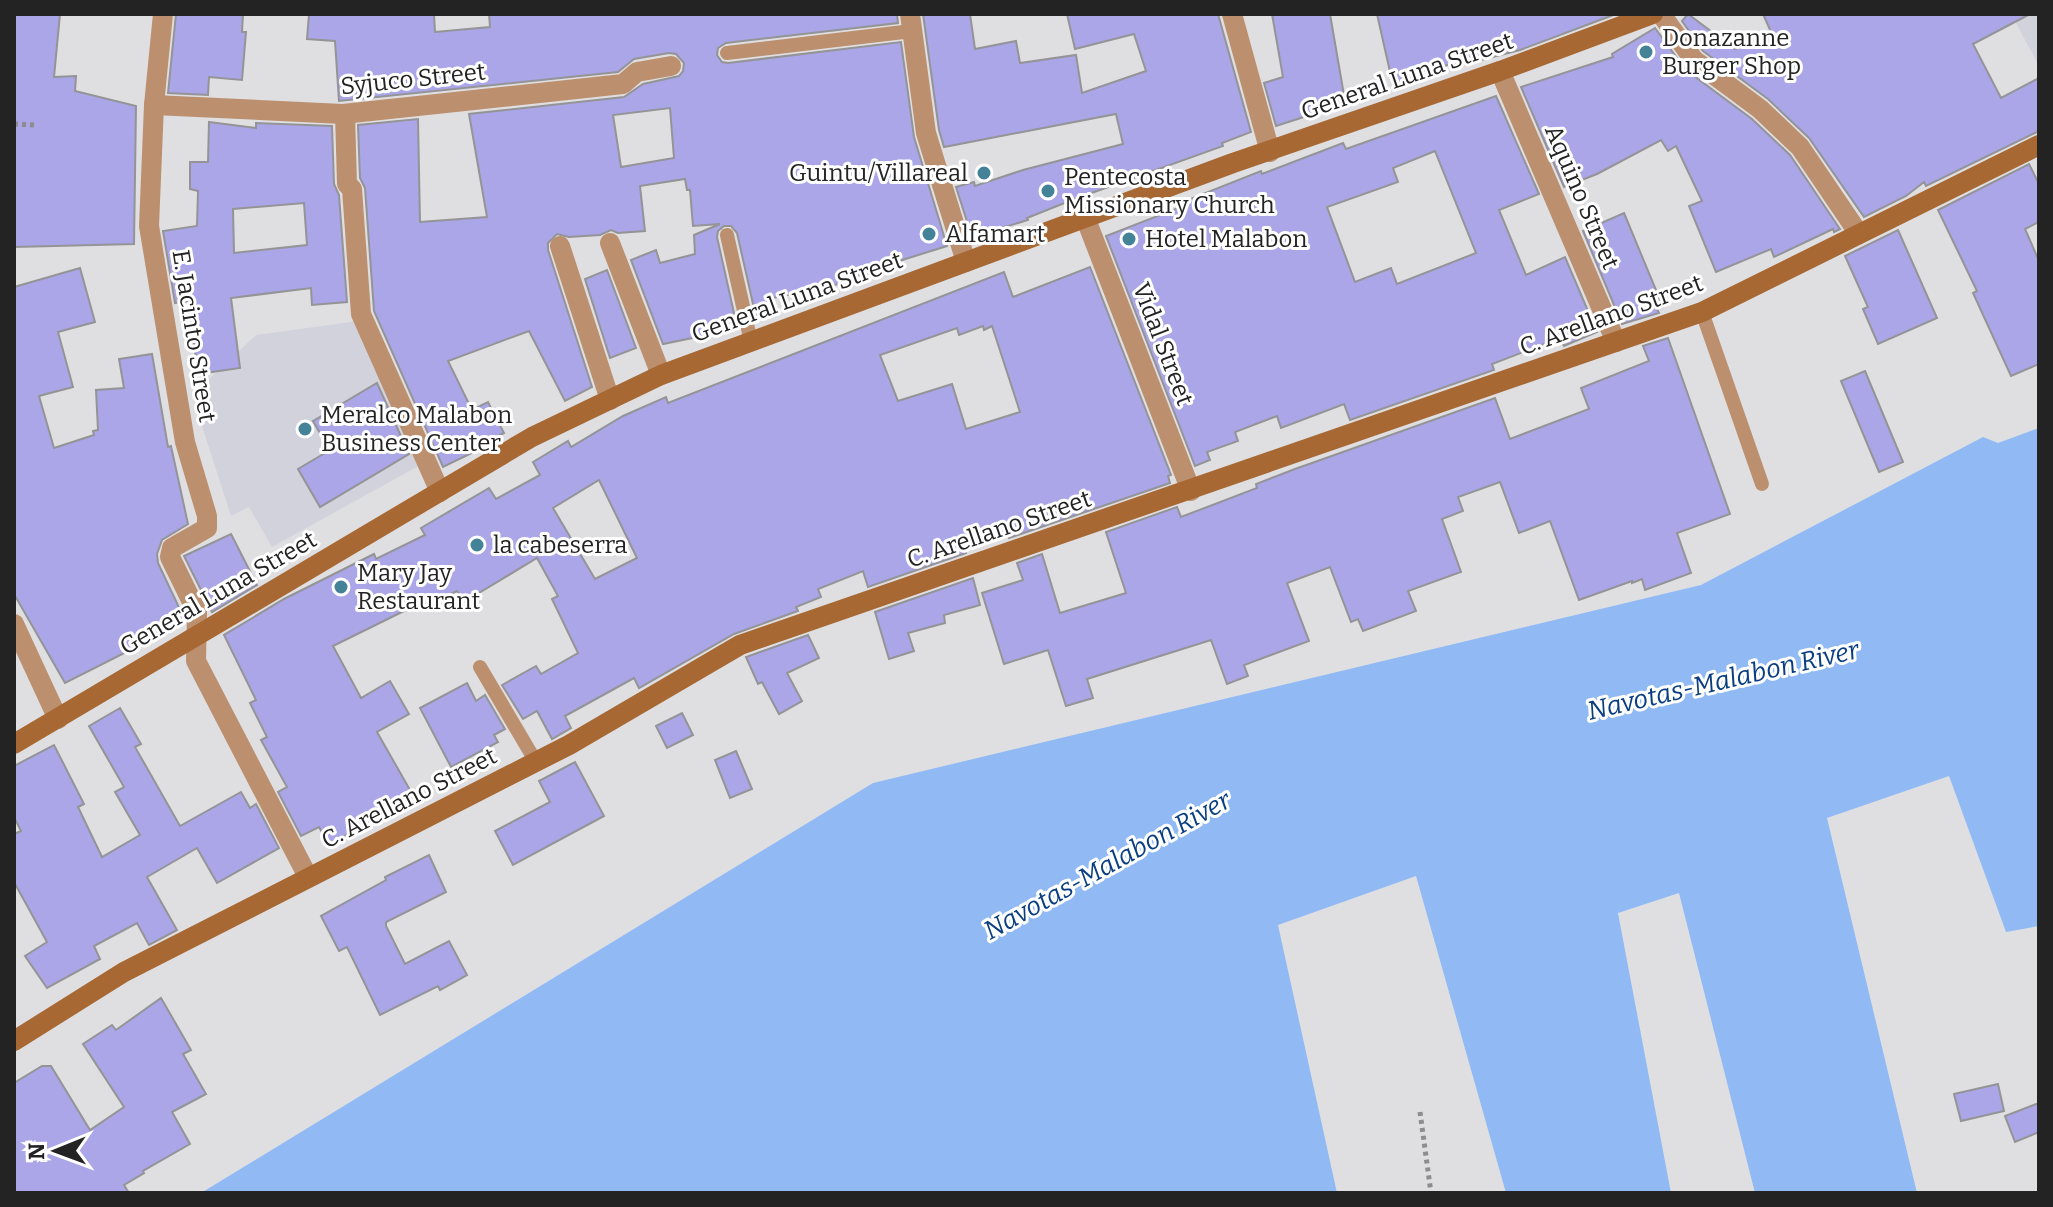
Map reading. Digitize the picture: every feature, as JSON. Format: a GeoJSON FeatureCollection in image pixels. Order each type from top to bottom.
{"type":"FeatureCollection","features":[{"type":"Feature","properties":{"kind":"main road","name":"General Luna Street"},"geometry":{"type":"LineString","coordinates":[[14,744],[532,437],[661,375],[1233,163],[1500,71],[1614,22],[1653,14]]}},
{"type":"Feature","properties":{"kind":"main road","name":"C. Arellano Street"},"geometry":{"type":"LineString","coordinates":[[14,1041],[124,972],[536,762],[740,645],[1702,312],[2038,149]]}},
{"type":"Feature","properties":{"kind":"street","name":"E. Jacinto Street"},"geometry":{"type":"LineString","coordinates":[[163,14],[154,105],[149,226],[185,442],[207,516],[207,528],[170,552],[197,612],[196,637]]}},
{"type":"Feature","properties":{"kind":"street"},"geometry":{"type":"LineString","coordinates":[[1232,14],[1270,152]]}},
{"type":"Feature","properties":{"kind":"street"},"geometry":{"type":"LineString","coordinates":[[1661,14],[1694,60],[1760,109],[1800,147],[1859,234]]}},
{"type":"Feature","properties":{"kind":"street"},"geometry":{"type":"LineString","coordinates":[[911,22],[926,133],[966,262]]}},
{"type":"Feature","properties":{"kind":"street","name":"Syjuco Street"},"geometry":{"type":"LineString","coordinates":[[154,105],[345,114],[623,84],[637,72],[671,66]]}},
{"type":"Feature","properties":{"kind":"street","name":"Aquino Street"},"geometry":{"type":"LineString","coordinates":[[1500,71],[1616,342]]}},
{"type":"Feature","properties":{"kind":"street"},"geometry":{"type":"LineString","coordinates":[[345,114],[347,184],[352,189],[361,314],[440,492]]}},
{"type":"Feature","properties":{"kind":"street","name":"Vidal Street"},"geometry":{"type":"LineString","coordinates":[[1085,217],[1191,491]]}},
{"type":"Feature","properties":{"kind":"street"},"geometry":{"type":"LineString","coordinates":[[610,243],[661,375]]}},
{"type":"Feature","properties":{"kind":"street"},"geometry":{"type":"LineString","coordinates":[[560,246],[610,400]]}},
{"type":"Feature","properties":{"kind":"street"},"geometry":{"type":"LineString","coordinates":[[14,624],[58,719]]}},
{"type":"Feature","properties":{"kind":"street"},"geometry":{"type":"LineString","coordinates":[[196,637],[196,661],[308,877]]}},
{"type":"Feature","properties":{"kind":"lane"},"geometry":{"type":"LineString","coordinates":[[727,53],[911,22]]}},
{"type":"Feature","properties":{"kind":"lane"},"geometry":{"type":"LineString","coordinates":[[727,235],[751,342]]}},
{"type":"Feature","properties":{"kind":"lane"},"geometry":{"type":"LineString","coordinates":[[1702,312],[1762,484]]}},
{"type":"Feature","properties":{"kind":"lane"},"geometry":{"type":"LineString","coordinates":[[480,667],[536,762]]}},
{"type":"Feature","properties":{"kind":"path"},"geometry":{"type":"LineString","coordinates":[[14,124],[35,125]]}},
{"type":"Feature","properties":{"kind":"path"},"geometry":{"type":"LineString","coordinates":[[1420,1112],[1431,1193]]}},
{"type":"Feature","properties":{"kind":"shaded area"},"geometry":{"type":"Polygon","coordinates":[[[2011,14],[2039,14],[2039,66],[2011,14]]]}},
{"type":"Feature","properties":{"kind":"shaded area","name":"Meralco Malabon Business Center"},"geometry":{"type":"Polygon","coordinates":[[[358,321],[424,463],[272,547],[249,507],[231,516],[192,395],[256,335],[358,321]]]}},
{"type":"Feature","properties":{"kind":"water","name":"Navotas-Malabon River"},"geometry":{"type":"Polygon","coordinates":[[[2039,428],[2039,926],[2006,932],[1949,776],[1827,818],[1917,1193],[1755,1193],[1679,893],[1618,913],[1671,1193],[1506,1193],[1416,876],[1278,925],[1337,1193],[201,1193],[873,783],[1701,585],[1983,437],[1998,443],[2039,428]]]}},
{"type":"Feature","properties":{"kind":"building"},"geometry":{"type":"Polygon","coordinates":[[[14,14],[60,14],[54,77],[76,76],[75,91],[136,106],[134,244],[15,247],[14,14]]]}},
{"type":"Feature","properties":{"kind":"building"},"geometry":{"type":"Polygon","coordinates":[[[176,14],[243,14],[242,32],[246,32],[242,80],[209,77],[208,95],[168,93],[176,14]]]}},
{"type":"Feature","properties":{"kind":"building"},"geometry":{"type":"Polygon","coordinates":[[[309,14],[434,14],[435,32],[490,27],[489,14],[897,14],[898,23],[726,43],[718,48],[717,55],[722,62],[728,63],[901,42],[914,137],[947,246],[880,267],[881,271],[847,278],[848,282],[773,298],[777,313],[756,317],[737,233],[731,226],[724,226],[717,237],[736,322],[720,325],[722,332],[663,344],[631,260],[656,250],[660,263],[695,254],[694,235],[720,224],[693,226],[690,190],[687,190],[685,179],[640,186],[645,231],[618,233],[611,230],[600,235],[569,237],[557,234],[548,243],[592,387],[565,401],[529,331],[448,361],[472,410],[488,402],[504,433],[443,467],[374,311],[365,188],[360,178],[358,125],[418,119],[420,222],[487,217],[469,114],[624,97],[643,84],[679,76],[684,63],[676,54],[669,53],[634,59],[618,72],[339,101],[335,41],[307,39],[309,14]],[[670,108],[613,115],[621,167],[674,158],[670,108]]]}},
{"type":"Feature","properties":{"kind":"building"},"geometry":{"type":"Polygon","coordinates":[[[923,14],[970,14],[975,49],[1016,41],[1020,63],[1076,55],[1082,93],[1146,71],[1134,34],[1075,49],[1067,14],[1218,14],[1251,132],[1222,143],[1223,146],[1072,200],[1028,220],[972,237],[956,187],[974,182],[975,186],[1123,144],[1116,114],[944,147],[923,14]]]}},
{"type":"Feature","properties":{"kind":"building"},"geometry":{"type":"Polygon","coordinates":[[[1272,14],[1330,14],[1345,101],[1311,107],[1313,114],[1276,126],[1264,83],[1283,77],[1272,14]]]}},
{"type":"Feature","properties":{"kind":"building"},"geometry":{"type":"Polygon","coordinates":[[[1377,14],[1616,14],[1520,50],[1411,74],[1412,81],[1393,85],[1377,14]]]}},
{"type":"Feature","properties":{"kind":"building"},"geometry":{"type":"Polygon","coordinates":[[[1688,14],[1735,49],[1771,32],[1763,14],[2030,14],[1973,44],[2001,98],[2039,78],[2039,131],[1926,186],[1924,182],[1906,196],[1864,217],[1809,138],[1768,99],[1703,51],[1682,21],[1688,14]]]}},
{"type":"Feature","properties":{"kind":"building"},"geometry":{"type":"Polygon","coordinates":[[[1655,28],[1686,70],[1752,119],[1790,155],[1840,229],[1834,232],[1833,229],[1774,257],[1771,249],[1716,272],[1689,206],[1702,201],[1676,146],[1668,151],[1661,140],[1597,174],[1564,187],[1521,87],[1613,57],[1612,54],[1655,28]]]}},
{"type":"Feature","properties":{"kind":"building"},"geometry":{"type":"Polygon","coordinates":[[[1496,96],[1539,194],[1499,210],[1526,275],[1565,257],[1597,332],[1564,346],[1560,338],[1492,364],[1494,370],[1350,420],[1344,404],[1281,428],[1277,416],[1235,432],[1238,441],[1207,452],[1210,460],[1195,466],[1106,236],[1261,171],[1262,174],[1343,143],[1346,149],[1496,96]],[[1435,151],[1393,168],[1398,182],[1327,207],[1355,282],[1391,268],[1397,284],[1476,253],[1435,151]]]}},
{"type":"Feature","properties":{"kind":"building"},"geometry":{"type":"Polygon","coordinates":[[[209,122],[256,128],[256,123],[332,126],[334,184],[339,195],[347,302],[312,305],[311,288],[231,298],[240,368],[198,374],[188,301],[175,303],[163,231],[197,226],[198,191],[190,189],[190,162],[208,162],[209,122]],[[304,203],[233,209],[234,253],[307,245],[304,203]]]}},
{"type":"Feature","properties":{"kind":"building"},"geometry":{"type":"Polygon","coordinates":[[[2029,164],[2039,184],[2039,222],[2025,229],[2039,261],[2039,364],[2011,376],[1973,293],[1977,291],[1938,210],[2029,164]]]}},
{"type":"Feature","properties":{"kind":"building"},"geometry":{"type":"Polygon","coordinates":[[[1624,213],[1663,307],[1657,309],[1659,313],[1622,324],[1583,231],[1624,213]]]}},
{"type":"Feature","properties":{"kind":"building"},"geometry":{"type":"Polygon","coordinates":[[[1898,230],[1937,318],[1878,344],[1863,309],[1868,307],[1845,256],[1898,230]]]}},
{"type":"Feature","properties":{"kind":"building"},"geometry":{"type":"Polygon","coordinates":[[[1090,267],[1171,475],[1168,476],[1170,483],[1009,538],[1006,533],[965,547],[966,553],[868,587],[863,571],[818,589],[821,597],[796,607],[798,611],[734,634],[639,688],[634,678],[565,716],[571,728],[552,739],[537,711],[523,719],[502,685],[536,666],[541,674],[578,653],[552,599],[558,596],[537,558],[464,602],[457,591],[416,611],[414,606],[333,646],[361,698],[390,681],[409,714],[377,732],[414,797],[329,845],[319,827],[301,836],[278,792],[287,787],[261,740],[267,737],[250,703],[256,700],[224,635],[284,599],[374,554],[376,559],[425,535],[421,528],[489,488],[496,499],[540,475],[533,462],[568,441],[571,447],[623,416],[666,397],[668,403],[1004,272],[1013,297],[1090,267]],[[983,326],[959,335],[957,328],[880,355],[898,401],[952,384],[966,429],[1020,412],[992,326],[984,330],[983,326]],[[599,480],[553,508],[595,579],[637,558],[599,480]]]}},
{"type":"Feature","properties":{"kind":"building"},"geometry":{"type":"Polygon","coordinates":[[[80,268],[95,322],[58,332],[73,387],[39,396],[54,448],[94,435],[93,431],[98,430],[96,390],[124,388],[119,359],[152,354],[168,447],[171,446],[188,524],[162,540],[157,554],[158,563],[184,618],[146,638],[148,641],[65,683],[14,594],[14,287],[80,268]]]}},
{"type":"Feature","properties":{"kind":"building"},"geometry":{"type":"Polygon","coordinates":[[[607,270],[636,348],[610,358],[585,279],[607,270]]]}},
{"type":"Feature","properties":{"kind":"building"},"geometry":{"type":"Polygon","coordinates":[[[1668,338],[1730,514],[1677,533],[1691,573],[1645,590],[1642,579],[1632,581],[1579,600],[1550,521],[1519,533],[1500,482],[1458,497],[1463,511],[1442,519],[1461,572],[1408,591],[1416,611],[1363,631],[1358,619],[1351,622],[1330,567],[1287,583],[1309,641],[1244,665],[1248,676],[1227,684],[1211,640],[1087,679],[1093,698],[1066,706],[1048,650],[1004,664],[982,593],[1023,580],[1017,563],[1042,554],[1060,613],[1126,593],[1106,532],[1177,507],[1181,517],[1257,488],[1256,484],[1295,469],[1495,398],[1510,439],[1589,409],[1581,388],[1649,361],[1643,346],[1668,338]]]}},
{"type":"Feature","properties":{"kind":"building"},"geometry":{"type":"Polygon","coordinates":[[[1865,371],[1903,462],[1879,472],[1841,381],[1865,371]]]}},
{"type":"Feature","properties":{"kind":"building"},"geometry":{"type":"Polygon","coordinates":[[[377,383],[409,454],[320,507],[298,469],[330,450],[313,421],[377,383]]]}},
{"type":"Feature","properties":{"kind":"building"},"geometry":{"type":"Polygon","coordinates":[[[231,534],[257,585],[212,612],[184,556],[231,534]]]}},
{"type":"Feature","properties":{"kind":"building"},"geometry":{"type":"Polygon","coordinates":[[[973,578],[980,605],[944,615],[945,623],[908,633],[914,651],[889,659],[875,612],[973,578]]]}},
{"type":"Feature","properties":{"kind":"building"},"geometry":{"type":"Polygon","coordinates":[[[808,635],[819,658],[787,673],[802,701],[779,714],[762,682],[758,684],[746,657],[808,635]]]}},
{"type":"Feature","properties":{"kind":"building"},"geometry":{"type":"Polygon","coordinates":[[[467,683],[476,701],[485,695],[505,729],[494,735],[498,742],[451,767],[420,708],[467,683]]]}},
{"type":"Feature","properties":{"kind":"building"},"geometry":{"type":"Polygon","coordinates":[[[120,708],[141,744],[135,747],[180,826],[241,792],[250,808],[256,804],[279,848],[217,883],[197,848],[147,877],[177,930],[149,945],[137,923],[94,946],[100,959],[47,988],[25,956],[47,942],[14,882],[14,834],[21,831],[14,817],[14,766],[54,745],[84,804],[78,807],[102,857],[140,835],[115,792],[124,787],[89,726],[120,708]]]}},
{"type":"Feature","properties":{"kind":"building"},"geometry":{"type":"Polygon","coordinates":[[[682,713],[693,735],[667,748],[656,726],[682,713]]]}},
{"type":"Feature","properties":{"kind":"building"},"geometry":{"type":"Polygon","coordinates":[[[736,751],[752,789],[730,798],[715,760],[736,751]]]}},
{"type":"Feature","properties":{"kind":"building"},"geometry":{"type":"Polygon","coordinates":[[[575,762],[604,816],[513,865],[495,831],[550,802],[539,781],[575,762]]]}},
{"type":"Feature","properties":{"kind":"building"},"geometry":{"type":"Polygon","coordinates":[[[429,855],[446,892],[386,922],[386,926],[405,964],[449,941],[467,975],[380,1015],[347,947],[339,951],[321,916],[386,880],[385,877],[429,855]]]}},
{"type":"Feature","properties":{"kind":"building"},"geometry":{"type":"Polygon","coordinates":[[[161,998],[191,1050],[183,1054],[206,1094],[172,1112],[190,1144],[124,1185],[129,1193],[14,1193],[14,1083],[42,1066],[51,1066],[90,1130],[124,1107],[83,1044],[112,1025],[116,1030],[161,998]]]}},
{"type":"Feature","properties":{"kind":"building"},"geometry":{"type":"Polygon","coordinates":[[[1998,1084],[2004,1111],[1961,1121],[1954,1094],[1998,1084]]]}},
{"type":"Feature","properties":{"kind":"building"},"geometry":{"type":"Polygon","coordinates":[[[2039,1103],[2039,1132],[2015,1142],[2005,1116],[2039,1103]]]}},
{"type":"Feature","properties":{"kind":"place","name":"Donazanne Burger Shop"},"geometry":{"type":"Point","coordinates":[1646,52]}},
{"type":"Feature","properties":{"kind":"place","name":"Guintu/Villareal"},"geometry":{"type":"Point","coordinates":[984,173]}},
{"type":"Feature","properties":{"kind":"place","name":"Pentecosta Missionary Church"},"geometry":{"type":"Point","coordinates":[1048,191]}},
{"type":"Feature","properties":{"kind":"place","name":"Alfamart"},"geometry":{"type":"Point","coordinates":[929,234]}},
{"type":"Feature","properties":{"kind":"place","name":"Hotel Malabon"},"geometry":{"type":"Point","coordinates":[1129,239]}},
{"type":"Feature","properties":{"kind":"place","name":"Meralco Malabon Business Center"},"geometry":{"type":"Point","coordinates":[305,429]}},
{"type":"Feature","properties":{"kind":"place","name":"la cabeserra"},"geometry":{"type":"Point","coordinates":[477,545]}},
{"type":"Feature","properties":{"kind":"place","name":"Mary Jay Restaurant"},"geometry":{"type":"Point","coordinates":[341,587]}}]}
